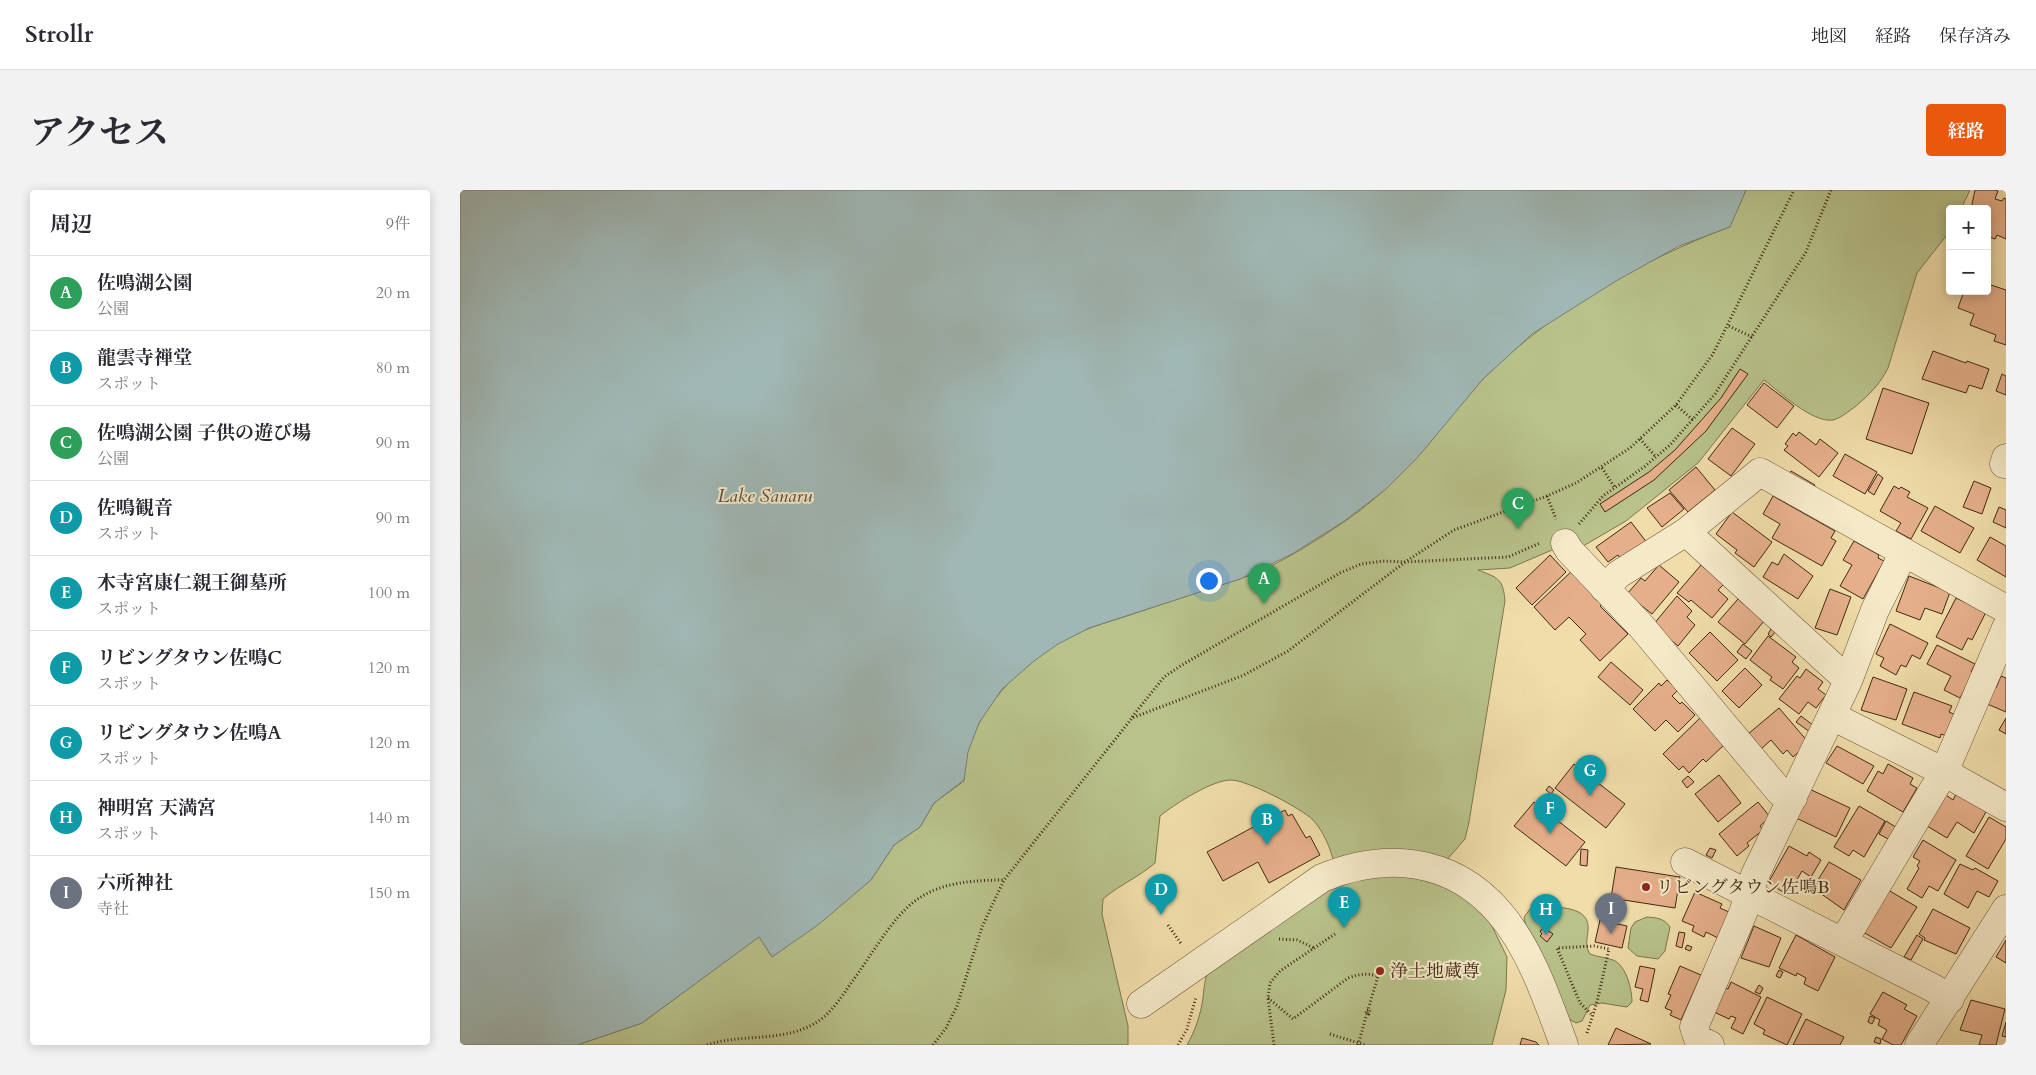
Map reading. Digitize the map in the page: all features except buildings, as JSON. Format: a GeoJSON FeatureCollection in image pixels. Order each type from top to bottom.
{"type":"FeatureCollection","features":[{"type":"Feature","properties":{"kind":"street"},"geometry":{"type":"LineString","coordinates":[[1604,588],[1619,574],[1686,532],[1760,472],[2006,609]]}},
{"type":"Feature","properties":{"kind":"street"},"geometry":{"type":"LineString","coordinates":[[1686,532],[1838,672],[1850,676]]}},
{"type":"Feature","properties":{"kind":"street"},"geometry":{"type":"LineString","coordinates":[[1562,538],[1569,550],[1641,626],[1780,792],[1793,798]]}},
{"type":"Feature","properties":{"kind":"street"},"geometry":{"type":"LineString","coordinates":[[1710,1045],[1698,1039],[1694,1027],[1749,894],[1755,875],[1832,716],[1850,676],[1874,610],[1904,552]]}},
{"type":"Feature","properties":{"kind":"street"},"geometry":{"type":"LineString","coordinates":[[1843,942],[1944,772],[2006,628]]}},
{"type":"Feature","properties":{"kind":"street"},"geometry":{"type":"LineString","coordinates":[[1832,716],[1944,772],[2006,807]]}},
{"type":"Feature","properties":{"kind":"street"},"geometry":{"type":"LineString","coordinates":[[1141,1004],[1195,964],[1322,878],[1347,867],[1402,862],[1430,867],[1456,878],[1479,893],[1499,912],[1515,935],[1531,965],[1564,1045]]}},
{"type":"Feature","properties":{"kind":"street"},"geometry":{"type":"LineString","coordinates":[[1685,862],[1933,988],[1950,999]]}},
{"type":"Feature","properties":{"kind":"street"},"geometry":{"type":"LineString","coordinates":[[1918,1045],[1950,999],[2006,909]]}},
{"type":"Feature","properties":{"kind":"path"},"geometry":{"type":"LineString","coordinates":[[1132,718],[1244,675],[1288,651],[1405,562],[1454,530],[1547,496],[1602,468],[1640,439],[1676,405],[1713,354],[1794,190]]}},
{"type":"Feature","properties":{"kind":"path"},"geometry":{"type":"LineString","coordinates":[[933,1045],[946,1028],[957,1006],[982,927],[1004,880],[1150,694],[1170,673],[1340,573],[1368,563],[1508,557],[1562,538],[1603,496],[1656,457],[1694,420],[1715,394],[1806,252],[1831,190]]}},
{"type":"Feature","properties":{"kind":"path"},"geometry":{"type":"LineString","coordinates":[[1728,326],[1752,337]]}},
{"type":"Feature","properties":{"kind":"path"},"geometry":{"type":"LineString","coordinates":[[1676,405],[1694,420]]}},
{"type":"Feature","properties":{"kind":"path"},"geometry":{"type":"LineString","coordinates":[[1640,439],[1656,457]]}},
{"type":"Feature","properties":{"kind":"path"},"geometry":{"type":"LineString","coordinates":[[1602,468],[1615,488]]}},
{"type":"Feature","properties":{"kind":"path"},"geometry":{"type":"LineString","coordinates":[[707,1045],[742,1037],[791,1034],[817,1022],[838,1002],[899,914],[913,900],[930,890],[948,885],[984,880],[1004,880]]}},
{"type":"Feature","properties":{"kind":"path"},"geometry":{"type":"LineString","coordinates":[[1274,1045],[1268,998],[1270,983],[1280,971],[1336,934]]}},
{"type":"Feature","properties":{"kind":"path"},"geometry":{"type":"LineString","coordinates":[[1591,1022],[1593,1016],[1609,949],[1594,946],[1557,948],[1580,1003],[1593,1016]]}},
{"type":"Feature","properties":{"kind":"path"},"geometry":{"type":"LineString","coordinates":[[1178,1045],[1188,1029],[1196,998],[1195,964]]}},
{"type":"Feature","properties":{"kind":"path"},"geometry":{"type":"LineString","coordinates":[[1268,998],[1292,1019],[1348,978],[1358,974],[1378,976],[1358,1044]]}},
{"type":"Feature","properties":{"kind":"path"},"geometry":{"type":"LineString","coordinates":[[1330,1034],[1365,1045]]}},
{"type":"Feature","properties":{"kind":"green space"},"geometry":{"type":"Polygon","coordinates":[[[1746,190],[1970,190],[1963,205],[1946,205],[1946,236],[1917,273],[1888,368],[1882,379],[1856,406],[1836,419],[1825,420],[1806,412],[1764,380],[1698,463],[1626,521],[1578,549],[1573,541],[1510,568],[1478,570],[1495,577],[1501,583],[1505,601],[1469,822],[1465,839],[1445,862],[1471,903],[1489,920],[1507,957],[1506,990],[1492,1045],[1187,1045],[1199,1016],[1207,974],[1334,864],[1324,835],[1307,815],[1261,789],[1231,780],[1204,788],[1160,816],[1155,863],[1103,899],[1102,914],[1128,1026],[1128,1045],[577,1045],[642,1023],[759,936],[772,957],[871,880],[894,845],[920,827],[934,803],[964,781],[968,751],[981,719],[1002,690],[1042,654],[1065,639],[1083,631],[1251,575],[1278,563],[1304,548],[1351,517],[1381,493],[1426,446],[1485,377],[1539,330],[1568,309],[1631,272],[1663,255],[1729,227],[1746,190]]]}},
{"type":"Feature","properties":{"kind":"green space"},"geometry":{"type":"Polygon","coordinates":[[[1540,906],[1564,908],[1579,912],[1584,916],[1588,923],[1587,946],[1590,954],[1613,960],[1625,972],[1632,997],[1632,1002],[1627,1007],[1602,1003],[1590,1005],[1582,1021],[1576,1023],[1567,1018],[1526,928],[1524,917],[1530,909],[1540,906]]]}},
{"type":"Feature","properties":{"kind":"green space"},"geometry":{"type":"Polygon","coordinates":[[[1647,917],[1663,920],[1670,927],[1665,951],[1658,959],[1637,956],[1628,948],[1631,928],[1635,922],[1647,917]]]}},
{"type":"Feature","properties":{"kind":"water","name":"Lake Sanaru"},"geometry":{"type":"Polygon","coordinates":[[[460,190],[1746,190],[1730,227],[1679,246],[1616,281],[1532,334],[1483,379],[1418,457],[1385,490],[1343,522],[1292,554],[1240,579],[1089,628],[1058,644],[1034,661],[1002,689],[979,723],[968,752],[964,780],[934,803],[920,827],[894,845],[871,880],[818,925],[772,957],[759,937],[642,1023],[577,1045],[460,1045],[460,190]]]}},
{"type":"Feature","properties":{"kind":"place","name":"佐鳴湖公園 子供の遊び場"},"geometry":{"type":"Point","coordinates":[1518,529]}},
{"type":"Feature","properties":{"kind":"place","name":"佐鳴湖公園"},"geometry":{"type":"Point","coordinates":[1264,604]}},
{"type":"Feature","properties":{"kind":"place","name":"リビングタウン佐鳴A"},"geometry":{"type":"Point","coordinates":[1590,796]}},
{"type":"Feature","properties":{"kind":"place","name":"リビングタウン佐鳴C"},"geometry":{"type":"Point","coordinates":[1550,834]}},
{"type":"Feature","properties":{"kind":"place","name":"龍雲寺禅堂"},"geometry":{"type":"Point","coordinates":[1267,845]}},
{"type":"Feature","properties":{"kind":"place","name":"リビングタウン佐鳴B"},"geometry":{"type":"Point","coordinates":[1646,887]}},
{"type":"Feature","properties":{"kind":"place","name":"佐鳴観音"},"geometry":{"type":"Point","coordinates":[1161,915]}},
{"type":"Feature","properties":{"kind":"place","name":"木寺宮康仁親王御墓所"},"geometry":{"type":"Point","coordinates":[1344,928]}},
{"type":"Feature","properties":{"kind":"place","name":"六所神社"},"geometry":{"type":"Point","coordinates":[1611,934]}},
{"type":"Feature","properties":{"kind":"place","name":"神明宮 天満宮"},"geometry":{"type":"Point","coordinates":[1546,935]}},
{"type":"Feature","properties":{"kind":"place","name":"浄土地蔵尊"},"geometry":{"type":"Point","coordinates":[1380,971]}}]}
